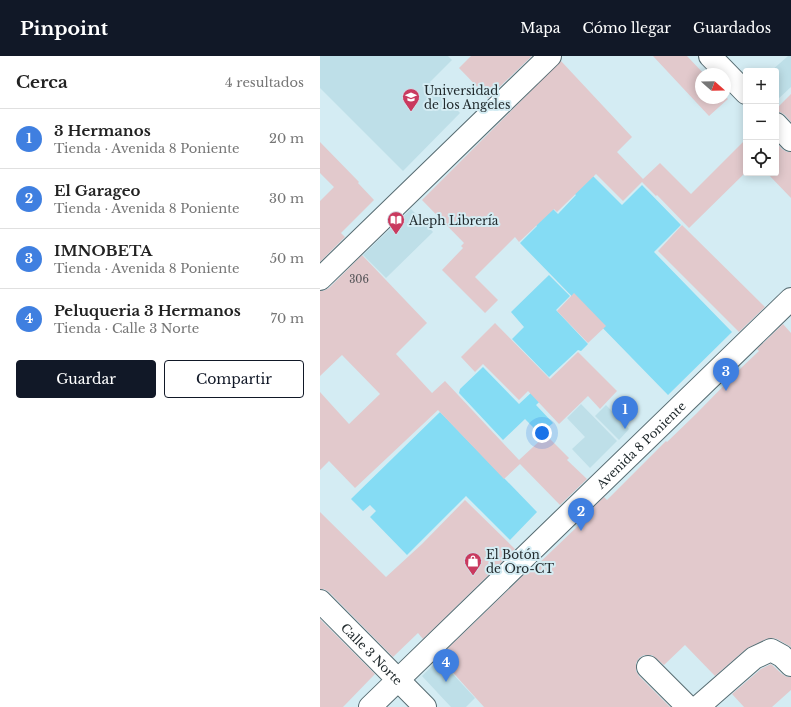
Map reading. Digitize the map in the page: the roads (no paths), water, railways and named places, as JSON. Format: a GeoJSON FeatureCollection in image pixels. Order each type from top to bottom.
{"type":"FeatureCollection","features":[{"type":"Feature","properties":{"kind":"street"},"geometry":{"type":"LineString","coordinates":[[320,279],[550,56]]}},
{"type":"Feature","properties":{"kind":"street"},"geometry":{"type":"LineString","coordinates":[[710,56],[743,90]]}},
{"type":"Feature","properties":{"kind":"street"},"geometry":{"type":"LineString","coordinates":[[779,127],[791,140]]}},
{"type":"Feature","properties":{"kind":"street","name":"Avenida 8 Poniente"},"geometry":{"type":"LineString","coordinates":[[370,707],[791,300]]}},
{"type":"Feature","properties":{"kind":"street","name":"Calle 3 Norte"},"geometry":{"type":"LineString","coordinates":[[320,600],[425,707]]}},
{"type":"Feature","properties":{"kind":"street"},"geometry":{"type":"LineString","coordinates":[[698,707],[754,658],[771,650],[782,656],[791,665]]}},
{"type":"Feature","properties":{"kind":"street"},"geometry":{"type":"LineString","coordinates":[[648,667],[688,707]]}},
{"type":"Feature","properties":{"kind":"place","name":"Universidad de los Angeles"},"geometry":{"type":"Point","coordinates":[411,112]}},
{"type":"Feature","properties":{"kind":"place","name":"Aleph Librería"},"geometry":{"type":"Point","coordinates":[396,235]}},
{"type":"Feature","properties":{"kind":"place","name":"IMNOBETA"},"geometry":{"type":"Point","coordinates":[726,391]}},
{"type":"Feature","properties":{"kind":"place","name":"3 Hermanos"},"geometry":{"type":"Point","coordinates":[625,429]}},
{"type":"Feature","properties":{"kind":"place","name":"El Garageo"},"geometry":{"type":"Point","coordinates":[581,531]}},
{"type":"Feature","properties":{"kind":"place","name":"El Botón de Oro-CT"},"geometry":{"type":"Point","coordinates":[473,576]}},
{"type":"Feature","properties":{"kind":"place","name":"Peluqueria 3 Hermanos"},"geometry":{"type":"Point","coordinates":[446,682]}}]}
